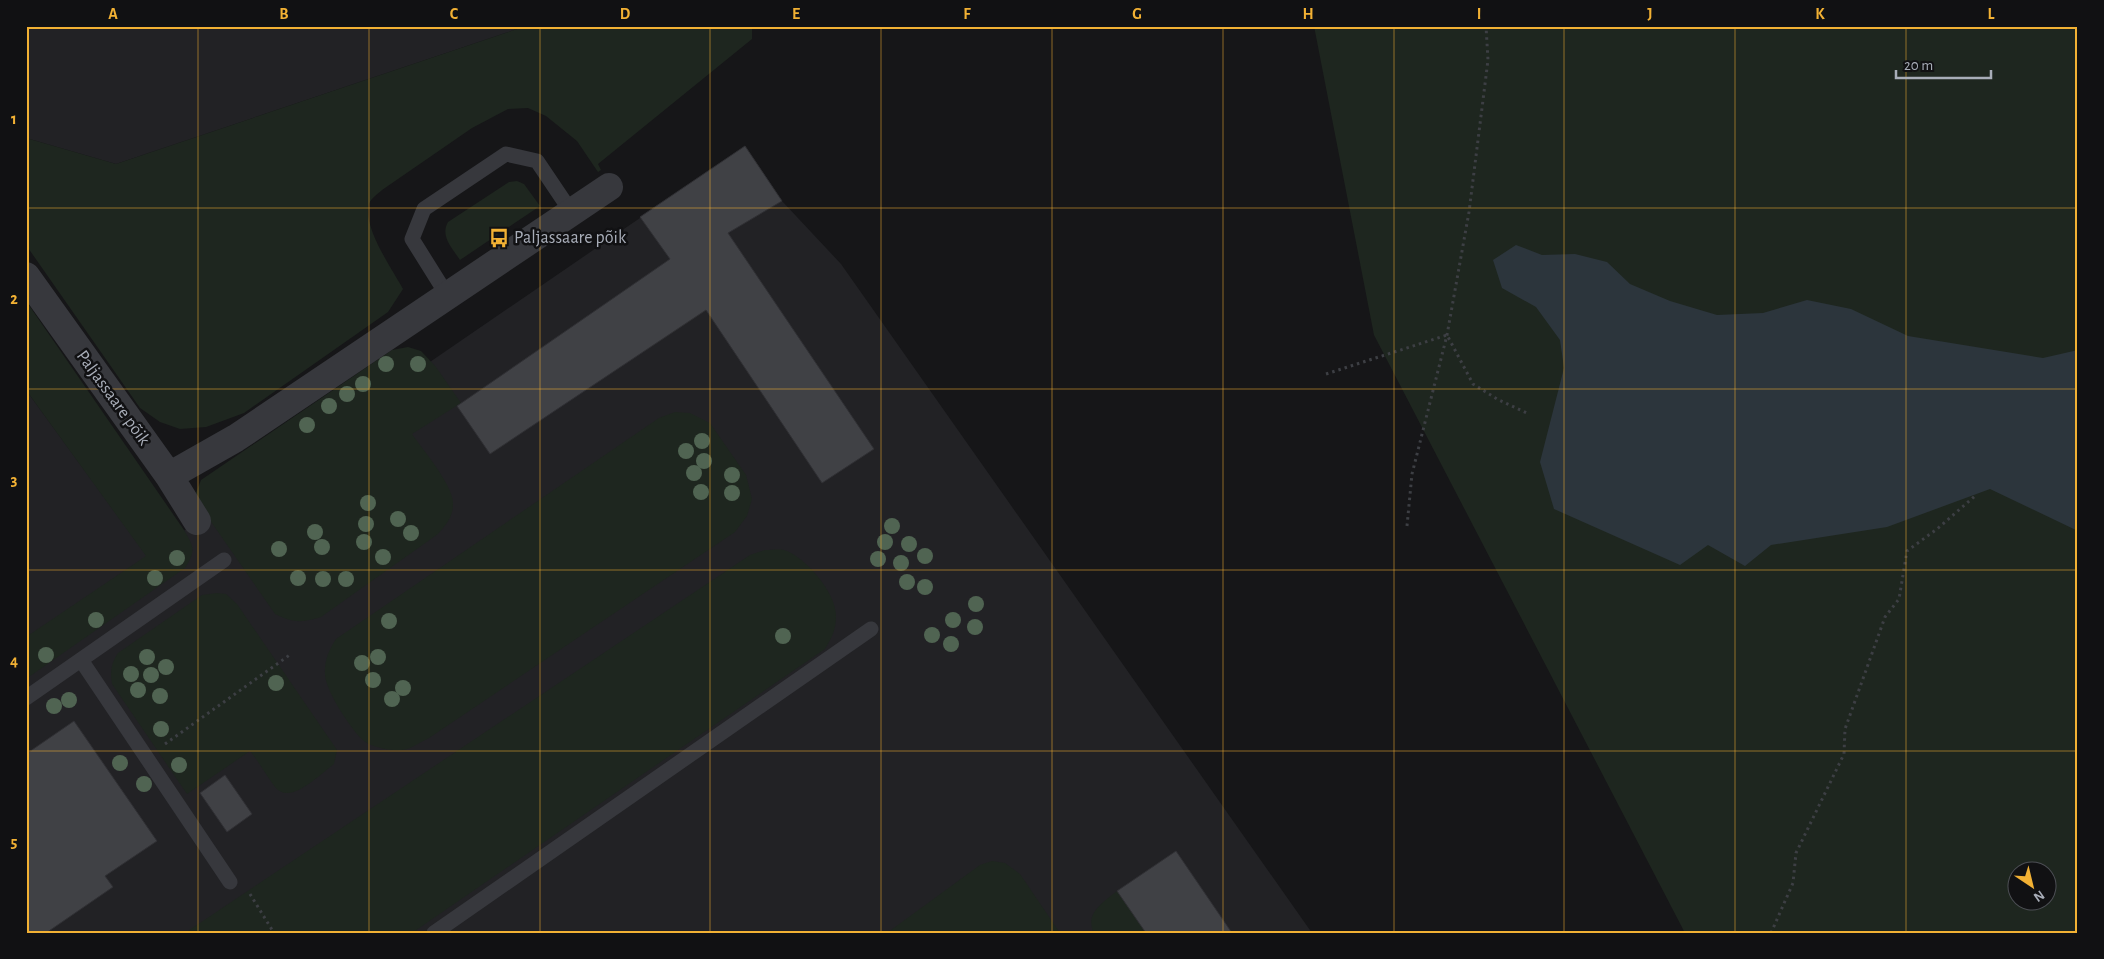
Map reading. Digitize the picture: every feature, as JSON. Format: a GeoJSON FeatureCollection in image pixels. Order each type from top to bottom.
{"type":"FeatureCollection","features":[{"type":"Feature","properties":{"kind":"street"},"geometry":{"type":"LineString","coordinates":[[169,476],[236,438],[609,187]]}},
{"type":"Feature","properties":{"kind":"street","name":"Paljassaare põik"},"geometry":{"type":"LineString","coordinates":[[26,276],[169,476],[197,521]]}},
{"type":"Feature","properties":{"kind":"lane"},"geometry":{"type":"LineString","coordinates":[[447,295],[412,240],[424,209],[506,154],[537,161],[572,212]]}},
{"type":"Feature","properties":{"kind":"lane"},"geometry":{"type":"LineString","coordinates":[[26,698],[224,560]]}},
{"type":"Feature","properties":{"kind":"lane"},"geometry":{"type":"LineString","coordinates":[[434,933],[871,629]]}},
{"type":"Feature","properties":{"kind":"lane"},"geometry":{"type":"LineString","coordinates":[[81,660],[230,882]]}},
{"type":"Feature","properties":{"kind":"path"},"geometry":{"type":"LineString","coordinates":[[1408,526],[1412,474],[1448,335],[1469,212],[1488,60],[1486,26]]}},
{"type":"Feature","properties":{"kind":"path"},"geometry":{"type":"LineString","coordinates":[[1326,374],[1448,335]]}},
{"type":"Feature","properties":{"kind":"path"},"geometry":{"type":"LineString","coordinates":[[1448,335],[1473,384],[1497,399],[1527,413]]}},
{"type":"Feature","properties":{"kind":"path"},"geometry":{"type":"LineString","coordinates":[[1771,933],[1793,883],[1796,853],[1844,754],[1845,729],[1885,617],[1899,599],[1907,551],[1937,529],[1975,496]]}},
{"type":"Feature","properties":{"kind":"path"},"geometry":{"type":"LineString","coordinates":[[146,758],[291,654]]}},
{"type":"Feature","properties":{"kind":"path"},"geometry":{"type":"LineString","coordinates":[[249,893],[274,933]]}},
{"type":"Feature","properties":{"kind":"shaded area"},"geometry":{"type":"Polygon","coordinates":[[[26,26],[526,26],[116,164],[26,138],[26,26]]]}},
{"type":"Feature","properties":{"kind":"shaded area"},"geometry":{"type":"Polygon","coordinates":[[[526,26],[752,26],[752,39],[598,164],[601,170],[598,172],[577,141],[546,116],[528,108],[508,109],[472,128],[382,190],[369,204],[370,224],[379,247],[403,289],[388,312],[244,413],[206,427],[180,429],[160,422],[140,408],[26,245],[26,138],[116,164],[526,26]]]}},
{"type":"Feature","properties":{"kind":"shaded area"},"geometry":{"type":"Polygon","coordinates":[[[1314,26],[2078,26],[2078,933],[1685,933],[1374,335],[1314,26]]]}},
{"type":"Feature","properties":{"kind":"shaded area"},"geometry":{"type":"Polygon","coordinates":[[[745,146],[782,201],[841,264],[1312,933],[26,933],[26,390],[147,556],[745,146]]]}},
{"type":"Feature","properties":{"kind":"shaded area"},"geometry":{"type":"Polygon","coordinates":[[[517,181],[524,184],[540,206],[460,260],[446,237],[445,232],[448,222],[509,182],[517,181]]]}},
{"type":"Feature","properties":{"kind":"shaded area"},"geometry":{"type":"Polygon","coordinates":[[[1516,245],[1542,255],[1575,254],[1607,262],[1630,284],[1670,301],[1717,315],[1763,313],[1807,300],[1851,309],[1908,336],[2043,358],[2078,350],[2078,531],[1990,489],[1887,527],[1771,545],[1745,566],[1708,545],[1680,565],[1554,509],[1540,462],[1564,368],[1560,340],[1536,307],[1502,288],[1493,260],[1516,245]]]}},
{"type":"Feature","properties":{"kind":"shaded area"},"geometry":{"type":"Polygon","coordinates":[[[26,301],[184,530],[192,545],[192,553],[185,568],[26,679],[26,637],[146,556],[26,390],[26,301]]]}},
{"type":"Feature","properties":{"kind":"shaded area"},"geometry":{"type":"Polygon","coordinates":[[[408,347],[421,351],[436,367],[461,403],[412,434],[449,488],[453,504],[450,517],[438,534],[321,617],[298,621],[275,614],[198,503],[196,493],[201,480],[392,350],[408,347]]]}},
{"type":"Feature","properties":{"kind":"shaded area"},"geometry":{"type":"Polygon","coordinates":[[[675,412],[690,413],[710,423],[746,475],[752,499],[747,516],[735,532],[429,738],[404,750],[381,748],[364,741],[340,710],[326,682],[326,660],[336,639],[659,418],[675,412]]]}},
{"type":"Feature","properties":{"kind":"shaded area"},"geometry":{"type":"Polygon","coordinates":[[[765,550],[784,550],[793,554],[810,568],[826,588],[835,608],[836,622],[825,649],[412,933],[185,933],[750,555],[765,550]]]}},
{"type":"Feature","properties":{"kind":"shaded area"},"geometry":{"type":"Polygon","coordinates":[[[226,594],[237,604],[337,750],[334,764],[313,781],[296,791],[281,792],[275,787],[250,751],[187,794],[112,684],[112,668],[118,653],[202,595],[226,594]]]}},
{"type":"Feature","properties":{"kind":"shaded area"},"geometry":{"type":"Polygon","coordinates":[[[992,861],[1005,863],[1020,874],[1060,933],[887,933],[980,865],[992,861]]]}},
{"type":"Feature","properties":{"kind":"shaded area"},"geometry":{"type":"Polygon","coordinates":[[[1117,891],[1146,933],[1094,933],[1092,926],[1093,914],[1101,904],[1117,891]]]}},
{"type":"Feature","properties":{"kind":"building"},"geometry":{"type":"Polygon","coordinates":[[[745,146],[782,201],[728,233],[874,449],[822,483],[706,310],[490,454],[457,406],[670,259],[640,217],[745,146]]]}},
{"type":"Feature","properties":{"kind":"building"},"geometry":{"type":"Polygon","coordinates":[[[74,721],[157,841],[105,876],[113,887],[46,933],[26,933],[26,754],[74,721]]]}},
{"type":"Feature","properties":{"kind":"building"},"geometry":{"type":"Polygon","coordinates":[[[225,775],[252,814],[227,832],[200,793],[225,775]]]}},
{"type":"Feature","properties":{"kind":"building"},"geometry":{"type":"Polygon","coordinates":[[[1176,851],[1232,933],[1146,933],[1117,891],[1176,851]]]}},
{"type":"Feature","properties":{"kind":"place","name":"Paljassaare põik"},"geometry":{"type":"Point","coordinates":[499,238]}}]}
